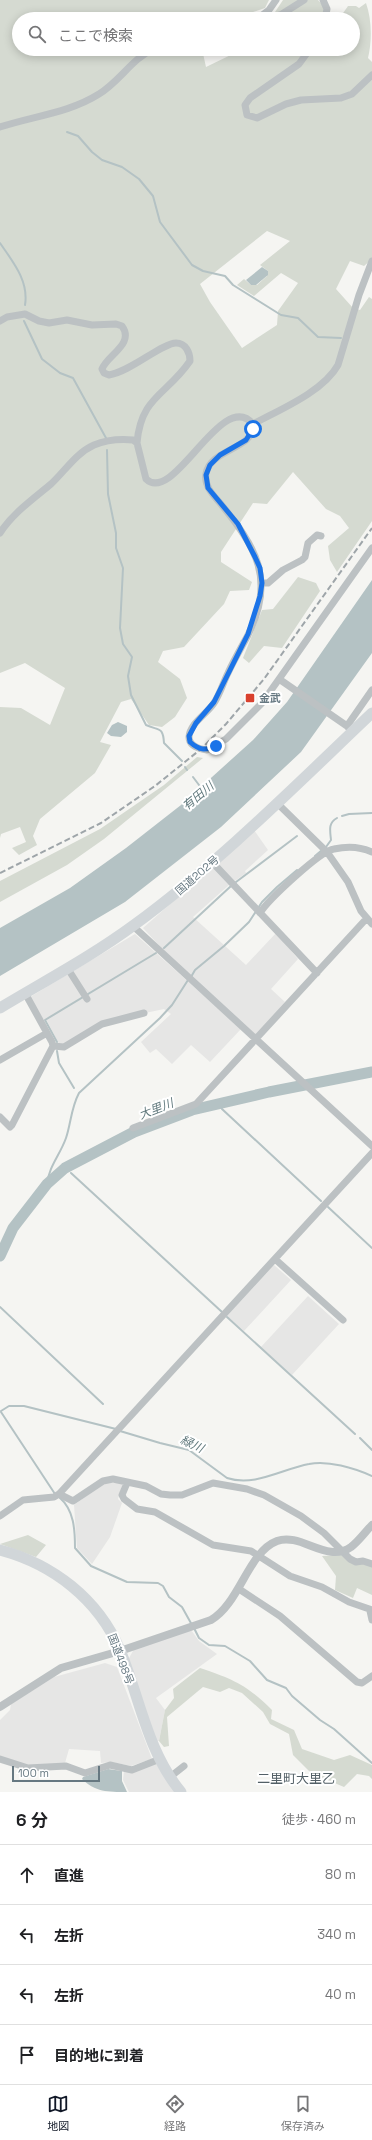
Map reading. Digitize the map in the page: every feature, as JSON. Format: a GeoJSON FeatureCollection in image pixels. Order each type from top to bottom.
{"type":"FeatureCollection","features":[{"type":"Feature","properties":{"kind":"highway","name":"国道202号"},"geometry":{"type":"LineString","coordinates":[[0,1008],[68,969],[133,926],[212,862],[276,803],[349,729],[371,717]]}},
{"type":"Feature","properties":{"kind":"highway","name":"国道498号"},"geometry":{"type":"LineString","coordinates":[[0,1550],[34,1561],[51,1571],[79,1592],[104,1621],[120,1651],[148,1732],[160,1759],[170,1777],[182,1792]]}},
{"type":"Feature","properties":{"kind":"street"},"geometry":{"type":"LineString","coordinates":[[266,12],[276,0]]}},
{"type":"Feature","properties":{"kind":"street"},"geometry":{"type":"LineString","coordinates":[[285,12],[304,0]]}},
{"type":"Feature","properties":{"kind":"street"},"geometry":{"type":"LineString","coordinates":[[323,0],[327,12]]}},
{"type":"Feature","properties":{"kind":"street"},"geometry":{"type":"LineString","coordinates":[[0,127],[87,102],[115,82],[137,60],[143,56]]}},
{"type":"Feature","properties":{"kind":"street"},"geometry":{"type":"LineString","coordinates":[[305,56],[299,64],[250,98],[245,105],[247,115],[257,118],[286,104],[302,100],[341,98],[352,94],[372,75]]}},
{"type":"Feature","properties":{"kind":"street"},"geometry":{"type":"LineString","coordinates":[[252,424],[307,394],[325,382],[334,372],[338,365],[359,295],[372,261]]}},
{"type":"Feature","properties":{"kind":"street"},"geometry":{"type":"LineString","coordinates":[[0,321],[7,317],[25,314],[39,321],[49,323],[67,320],[92,325],[116,324],[122,326],[125,337],[122,347],[104,364],[102,369],[104,373],[109,375],[137,364],[166,347],[176,343],[183,345],[188,350],[190,361],[184,370],[146,408],[141,418],[137,443],[146,479],[149,482],[159,484],[164,482],[187,460],[210,434],[231,418],[246,418],[252,424]]}},
{"type":"Feature","properties":{"kind":"street"},"geometry":{"type":"LineString","coordinates":[[252,424],[251,434],[246,440],[220,455],[210,465],[206,475],[208,488],[238,524],[260,568],[262,583],[255,616],[248,634],[214,702],[196,723],[189,736],[190,742],[201,749],[207,750],[216,746],[226,739],[262,703],[372,548]]}},
{"type":"Feature","properties":{"kind":"street"},"geometry":{"type":"LineString","coordinates":[[0,533],[16,513],[51,483],[82,452],[104,442],[134,440],[137,443]]}},
{"type":"Feature","properties":{"kind":"street"},"geometry":{"type":"LineString","coordinates":[[262,583],[268,582],[283,570],[302,560],[305,556],[308,543],[317,535],[321,536]]}},
{"type":"Feature","properties":{"kind":"street"},"geometry":{"type":"LineString","coordinates":[[279,680],[349,729],[372,690]]}},
{"type":"Feature","properties":{"kind":"street"},"geometry":{"type":"LineString","coordinates":[[133,1128],[196,1104],[316,973],[370,921],[355,901],[348,882],[325,850],[276,803]]}},
{"type":"Feature","properties":{"kind":"street"},"geometry":{"type":"LineString","coordinates":[[260,913],[266,904],[281,889],[325,850],[354,846],[372,852]]}},
{"type":"Feature","properties":{"kind":"street"},"geometry":{"type":"LineString","coordinates":[[212,862],[316,973]]}},
{"type":"Feature","properties":{"kind":"street"},"geometry":{"type":"LineString","coordinates":[[133,926],[372,1146]]}},
{"type":"Feature","properties":{"kind":"street"},"geometry":{"type":"LineString","coordinates":[[68,969],[85,997]]}},
{"type":"Feature","properties":{"kind":"street"},"geometry":{"type":"LineString","coordinates":[[25,993],[53,1046]]}},
{"type":"Feature","properties":{"kind":"street"},"geometry":{"type":"LineString","coordinates":[[53,1046],[64,1047],[102,1024],[144,1013]]}},
{"type":"Feature","properties":{"kind":"street"},"geometry":{"type":"LineString","coordinates":[[0,1060],[47,1033]]}},
{"type":"Feature","properties":{"kind":"street"},"geometry":{"type":"LineString","coordinates":[[0,1117],[10,1127],[12,1125],[53,1046]]}},
{"type":"Feature","properties":{"kind":"street"},"geometry":{"type":"LineString","coordinates":[[56,1496],[122,1427],[372,1153]]}},
{"type":"Feature","properties":{"kind":"street"},"geometry":{"type":"LineString","coordinates":[[275,1259],[343,1320]]}},
{"type":"Feature","properties":{"kind":"street"},"geometry":{"type":"LineString","coordinates":[[0,1516],[23,1500],[56,1496],[73,1501],[103,1481],[113,1480],[146,1486],[161,1494],[170,1495],[182,1495],[213,1483],[264,1495],[302,1516],[324,1533],[350,1559],[356,1562],[363,1561],[372,1564]]}},
{"type":"Feature","properties":{"kind":"street"},"geometry":{"type":"LineString","coordinates":[[127,1483],[122,1495],[124,1500],[137,1509],[155,1512],[213,1545],[251,1551],[258,1557],[290,1576],[322,1587],[371,1610],[372,1620]]}},
{"type":"Feature","properties":{"kind":"street"},"geometry":{"type":"LineString","coordinates":[[0,1707],[61,1668],[120,1651],[219,1615],[239,1589],[258,1557],[270,1545],[284,1540],[295,1541],[325,1551],[343,1551],[351,1547],[372,1525]]}},
{"type":"Feature","properties":{"kind":"street"},"geometry":{"type":"LineString","coordinates":[[239,1589],[280,1616],[357,1682],[365,1682],[372,1676]]}},
{"type":"Feature","properties":{"kind":"street"},"geometry":{"type":"LineString","coordinates":[[0,1759],[28,1768],[66,1766],[85,1773],[110,1765],[132,1770],[160,1759]]}},
{"type":"Feature","properties":{"kind":"street"},"geometry":{"type":"LineString","coordinates":[[170,1777],[184,1766]]}},
{"type":"Feature","properties":{"kind":"shaded area"},"geometry":{"type":"Polygon","coordinates":[[[0,0],[269,0],[265,8],[253,12],[12,12],[12,56],[204,56],[206,67],[229,56],[360,56],[360,12],[344,12],[348,6],[356,6],[359,8],[366,3],[371,30],[368,58],[372,62],[372,259],[364,266],[350,261],[336,289],[353,308],[360,310],[369,297],[372,299],[372,521],[337,572],[330,560],[328,546],[349,528],[340,516],[326,509],[293,472],[267,504],[253,503],[221,552],[221,562],[252,582],[249,590],[230,591],[224,604],[184,647],[163,651],[158,662],[180,679],[187,698],[175,717],[162,727],[149,725],[131,699],[121,702],[100,742],[111,745],[95,773],[40,819],[33,836],[37,845],[19,855],[12,848],[26,842],[20,827],[1,834],[0,838],[0,707],[21,708],[50,725],[65,688],[25,663],[0,673],[0,0]],[[267,231],[200,284],[210,302],[242,348],[277,325],[278,311],[298,283],[281,273],[254,296],[237,285],[244,279],[251,285],[257,285],[267,276],[268,271],[260,265],[290,241],[267,231]]]}},
{"type":"Feature","properties":{"kind":"shaded area"},"geometry":{"type":"Polygon","coordinates":[[[283,0],[318,0],[329,12],[275,12],[283,0]]]}},
{"type":"Feature","properties":{"kind":"shaded area"},"geometry":{"type":"Polygon","coordinates":[[[298,577],[316,583],[320,591],[282,648],[264,646],[249,663],[243,658],[262,610],[273,609],[298,577]]]}},
{"type":"Feature","properties":{"kind":"shaded area"},"geometry":{"type":"Polygon","coordinates":[[[197,757],[203,758],[104,839],[67,865],[0,902],[0,881],[100,829],[164,785],[197,757]]]}},
{"type":"Feature","properties":{"kind":"shaded area"},"geometry":{"type":"Polygon","coordinates":[[[254,830],[268,850],[245,871],[246,873],[229,885],[193,917],[246,965],[276,933],[298,959],[271,989],[285,1002],[255,1037],[165,952],[143,928],[254,830]]]}},
{"type":"Feature","properties":{"kind":"shaded area"},"geometry":{"type":"Polygon","coordinates":[[[135,934],[241,1029],[210,1062],[191,1045],[172,1064],[156,1049],[150,1053],[141,1042],[171,1014],[164,1009],[103,1022],[63,1045],[59,1044],[47,1021],[43,1019],[30,997],[135,934]]]}},
{"type":"Feature","properties":{"kind":"shaded area"},"geometry":{"type":"Polygon","coordinates":[[[274,1265],[291,1280],[244,1331],[227,1316],[274,1265]]]}},
{"type":"Feature","properties":{"kind":"shaded area"},"geometry":{"type":"Polygon","coordinates":[[[308,1296],[339,1324],[292,1375],[261,1347],[308,1296]]]}},
{"type":"Feature","properties":{"kind":"shaded area"},"geometry":{"type":"Polygon","coordinates":[[[104,1483],[123,1483],[118,1499],[122,1503],[110,1537],[92,1564],[77,1548],[74,1505],[104,1483]]]}},
{"type":"Feature","properties":{"kind":"shaded area"},"geometry":{"type":"Polygon","coordinates":[[[28,1535],[46,1545],[36,1557],[0,1544],[28,1535]]]}},
{"type":"Feature","properties":{"kind":"shaded area"},"geometry":{"type":"Polygon","coordinates":[[[343,1555],[372,1566],[372,1595],[357,1588],[353,1598],[335,1590],[336,1576],[322,1556],[343,1555]]]}},
{"type":"Feature","properties":{"kind":"shaded area"},"geometry":{"type":"Polygon","coordinates":[[[191,1630],[199,1641],[217,1654],[156,1698],[165,1710],[159,1741],[155,1741],[128,1660],[134,1649],[191,1630]]]}},
{"type":"Feature","properties":{"kind":"shaded area"},"geometry":{"type":"Polygon","coordinates":[[[105,1663],[117,1667],[152,1759],[131,1766],[112,1762],[101,1763],[100,1751],[69,1749],[65,1763],[25,1766],[0,1757],[0,1720],[10,1710],[11,1704],[54,1677],[105,1663]]]}},
{"type":"Feature","properties":{"kind":"shaded area"},"geometry":{"type":"Polygon","coordinates":[[[200,1668],[231,1680],[255,1694],[272,1710],[271,1719],[294,1730],[302,1749],[334,1760],[350,1755],[372,1765],[372,1779],[369,1776],[357,1774],[344,1787],[311,1773],[293,1755],[289,1734],[270,1724],[263,1712],[242,1693],[229,1688],[220,1692],[203,1687],[167,1717],[169,1746],[164,1747],[159,1741],[165,1710],[174,1698],[173,1689],[200,1668]]]}},
{"type":"Feature","properties":{"kind":"shaded area"},"geometry":{"type":"Polygon","coordinates":[[[156,1763],[175,1792],[129,1792],[123,1780],[124,1771],[156,1763]]]}},
{"type":"Feature","properties":{"kind":"water"},"geometry":{"type":"Polygon","coordinates":[[[262,267],[268,271],[268,275],[256,285],[251,285],[246,280],[262,267]]]}},
{"type":"Feature","properties":{"kind":"water","name":"有田川"},"geometry":{"type":"Polygon","coordinates":[[[372,580],[372,653],[301,752],[221,827],[125,902],[0,976],[0,928],[70,888],[126,848],[181,805],[253,740],[287,702],[372,580]]]}},
{"type":"Feature","properties":{"kind":"water"},"geometry":{"type":"Polygon","coordinates":[[[118,722],[127,726],[127,732],[121,737],[111,736],[107,733],[112,725],[118,722]]]}},
{"type":"Feature","properties":{"kind":"water"},"geometry":{"type":"Polygon","coordinates":[[[108,1769],[122,1771],[122,1781],[127,1792],[114,1792],[97,1789],[82,1779],[83,1777],[108,1769]]]}},
{"type":"Feature","properties":{"kind":"waterway"},"geometry":{"type":"LineString","coordinates":[[67,132],[78,136],[92,152],[102,160],[122,167],[139,179],[153,196],[160,222],[192,265],[203,271],[225,276],[233,285],[281,315],[298,318],[318,337],[341,338]]}},
{"type":"Feature","properties":{"kind":"waterway"},"geometry":{"type":"LineString","coordinates":[[0,243],[19,272],[25,288],[25,305]]}},
{"type":"Feature","properties":{"kind":"waterway"},"geometry":{"type":"LineString","coordinates":[[24,321],[42,359],[60,373],[73,378],[106,438]]}},
{"type":"Feature","properties":{"kind":"waterway"},"geometry":{"type":"LineString","coordinates":[[107,450],[108,494],[116,533],[116,548],[123,568],[120,628],[123,644],[132,657],[128,676],[131,695],[146,725],[160,730],[163,734],[164,743],[182,761]]}},
{"type":"Feature","properties":{"kind":"waterway","name":"有田川"},"geometry":{"type":"LineString","coordinates":[[193,777],[202,789]]}},
{"type":"Feature","properties":{"kind":"waterway"},"geometry":{"type":"LineString","coordinates":[[342,816],[349,814],[372,813]]}},
{"type":"Feature","properties":{"kind":"waterway"},"geometry":{"type":"LineString","coordinates":[[326,847],[331,840],[330,830],[332,822],[337,818]]}},
{"type":"Feature","properties":{"kind":"waterway"},"geometry":{"type":"LineString","coordinates":[[236,882],[297,836]]}},
{"type":"Feature","properties":{"kind":"waterway"},"geometry":{"type":"LineString","coordinates":[[315,856],[322,850]]}},
{"type":"Feature","properties":{"kind":"waterway"},"geometry":{"type":"LineString","coordinates":[[191,977],[195,970],[224,946],[249,922],[262,902],[297,870]]}},
{"type":"Feature","properties":{"kind":"waterway"},"geometry":{"type":"LineString","coordinates":[[164,948],[231,886]]}},
{"type":"Feature","properties":{"kind":"waterway"},"geometry":{"type":"LineString","coordinates":[[57,1042],[45,1020],[156,953]]}},
{"type":"Feature","properties":{"kind":"waterway"},"geometry":{"type":"LineString","coordinates":[[47,1184],[52,1166],[64,1144],[74,1104],[79,1093],[160,1018],[172,1005],[188,980]]}},
{"type":"Feature","properties":{"kind":"waterway"},"geometry":{"type":"LineString","coordinates":[[57,1051],[59,1063],[74,1088]]}},
{"type":"Feature","properties":{"kind":"waterway","name":"大里川"},"geometry":{"type":"LineString","coordinates":[[0,1256],[13,1228],[47,1184],[65,1168],[134,1132],[192,1110],[269,1092],[372,1072]]}},
{"type":"Feature","properties":{"kind":"waterway"},"geometry":{"type":"LineString","coordinates":[[218,1103],[222,1109],[321,1201]]}},
{"type":"Feature","properties":{"kind":"waterway"},"geometry":{"type":"LineString","coordinates":[[71,1173],[222,1312]]}},
{"type":"Feature","properties":{"kind":"waterway"},"geometry":{"type":"LineString","coordinates":[[328,1207],[372,1248]]}},
{"type":"Feature","properties":{"kind":"waterway"},"geometry":{"type":"LineString","coordinates":[[0,1307],[103,1404]]}},
{"type":"Feature","properties":{"kind":"waterway"},"geometry":{"type":"LineString","coordinates":[[227,1317],[355,1434]]}},
{"type":"Feature","properties":{"kind":"waterway","name":"緑川"},"geometry":{"type":"LineString","coordinates":[[1,1411],[9,1406],[24,1406],[116,1429]]}},
{"type":"Feature","properties":{"kind":"waterway"},"geometry":{"type":"LineString","coordinates":[[1,1412],[55,1494]]}},
{"type":"Feature","properties":{"kind":"waterway","name":"緑川"},"geometry":{"type":"LineString","coordinates":[[120,1431],[189,1450],[227,1478],[237,1480],[258,1479],[299,1466],[316,1463],[333,1464],[357,1470],[372,1476]]}},
{"type":"Feature","properties":{"kind":"waterway"},"geometry":{"type":"LineString","coordinates":[[360,1438],[372,1450]]}},
{"type":"Feature","properties":{"kind":"waterway"},"geometry":{"type":"LineString","coordinates":[[60,1498],[65,1503],[71,1514],[75,1534],[75,1548],[91,1566],[127,1582],[158,1583],[163,1586],[169,1597],[182,1607],[192,1625]]}},
{"type":"Feature","properties":{"kind":"waterway"},"geometry":{"type":"LineString","coordinates":[[194,1628],[199,1638],[209,1645],[225,1646],[250,1661],[267,1680],[286,1688],[292,1696],[320,1720],[334,1729],[372,1763]]}},
{"type":"Feature","properties":{"kind":"railway"},"geometry":{"type":"LineString","coordinates":[[0,873],[101,823],[155,786],[201,749],[226,724],[264,679],[372,528]]}},
{"type":"Feature","properties":{"kind":"place","name":"金武"},"geometry":{"type":"Point","coordinates":[250,698]}},
{"type":"Feature","properties":{"kind":"district","name":"二里町大里乙"},"geometry":{"type":"Point","coordinates":[296,1778]}},
{"type":"Feature","properties":{"kind":"route"},"geometry":{"type":"LineString","coordinates":[[216,746],[207,750],[201,749],[194,746],[190,742],[189,736],[196,723],[214,702],[248,634],[255,616],[262,583],[260,568],[238,524],[208,488],[206,475],[210,465],[220,455],[246,440],[253,429]]}}]}
